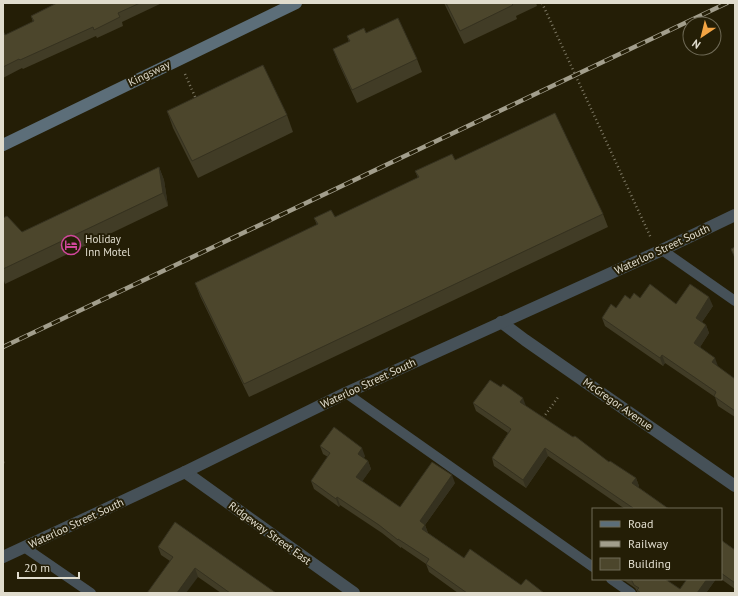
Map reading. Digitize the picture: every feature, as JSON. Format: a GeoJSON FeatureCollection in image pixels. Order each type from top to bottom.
{"type":"FeatureCollection","features":[{"type":"Feature","properties":{"kind":"main road","name":"Kingsway"},"geometry":{"type":"LineString","coordinates":[[3,145],[296,3]]}},
{"type":"Feature","properties":{"kind":"street","name":"Waterloo Street South"},"geometry":{"type":"LineString","coordinates":[[3,557],[185,472],[346,393],[660,251],[735,214]]}},
{"type":"Feature","properties":{"kind":"street","name":"McGregor Avenue"},"geometry":{"type":"LineString","coordinates":[[501,322],[735,486]]}},
{"type":"Feature","properties":{"kind":"street","name":"Ridgeway Street East"},"geometry":{"type":"LineString","coordinates":[[185,472],[354,593]]}},
{"type":"Feature","properties":{"kind":"lane"},"geometry":{"type":"LineString","coordinates":[[660,251],[735,301]]}},
{"type":"Feature","properties":{"kind":"lane"},"geometry":{"type":"LineString","coordinates":[[346,393],[592,566]]}},
{"type":"Feature","properties":{"kind":"lane"},"geometry":{"type":"LineString","coordinates":[[24,547],[91,593]]}},
{"type":"Feature","properties":{"kind":"lane"},"geometry":{"type":"LineString","coordinates":[[612,580],[631,593]]}},
{"type":"Feature","properties":{"kind":"path"},"geometry":{"type":"LineString","coordinates":[[542,3],[642,218],[660,251]]}},
{"type":"Feature","properties":{"kind":"path"},"geometry":{"type":"LineString","coordinates":[[179,59],[199,104]]}},
{"type":"Feature","properties":{"kind":"path"},"geometry":{"type":"LineString","coordinates":[[543,418],[559,396]]}},
{"type":"Feature","properties":{"kind":"building"},"geometry":{"type":"Polygon","coordinates":[[[57,3],[140,3],[118,13],[120,17],[94,30],[93,27],[3,67],[3,31],[5,35],[34,21],[31,16],[57,3]]]}},
{"type":"Feature","properties":{"kind":"building"},"geometry":{"type":"Polygon","coordinates":[[[446,3],[511,3],[513,5],[460,31],[446,3]]]}},
{"type":"Feature","properties":{"kind":"building"},"geometry":{"type":"Polygon","coordinates":[[[398,18],[417,59],[352,90],[333,49],[350,41],[347,36],[364,28],[366,33],[398,18]]]}},
{"type":"Feature","properties":{"kind":"building"},"geometry":{"type":"Polygon","coordinates":[[[263,65],[287,115],[192,161],[167,111],[263,65]]]}},
{"type":"Feature","properties":{"kind":"building"},"geometry":{"type":"Polygon","coordinates":[[[555,113],[603,214],[244,384],[195,283],[318,224],[314,218],[331,210],[335,217],[419,177],[415,171],[452,154],[455,160],[555,113]]]}},
{"type":"Feature","properties":{"kind":"building"},"geometry":{"type":"Polygon","coordinates":[[[159,167],[163,193],[3,269],[3,218],[7,216],[22,232],[159,167]]]}},
{"type":"Feature","properties":{"kind":"building"},"geometry":{"type":"Polygon","coordinates":[[[735,247],[735,258],[731,249],[735,247]]]}},
{"type":"Feature","properties":{"kind":"building"},"geometry":{"type":"Polygon","coordinates":[[[650,284],[676,304],[690,284],[709,297],[696,318],[706,325],[694,343],[715,358],[712,362],[735,379],[735,411],[714,396],[716,392],[662,355],[660,358],[602,318],[611,304],[616,308],[625,295],[630,299],[634,293],[640,298],[650,284]]]}},
{"type":"Feature","properties":{"kind":"building"},"geometry":{"type":"Polygon","coordinates":[[[490,380],[501,387],[503,384],[523,398],[520,402],[573,437],[575,436],[609,462],[610,461],[636,478],[632,483],[668,508],[633,508],[545,448],[523,480],[492,458],[511,429],[473,403],[490,380]]]}},
{"type":"Feature","properties":{"kind":"building"},"geometry":{"type":"Polygon","coordinates":[[[334,427],[362,448],[358,454],[368,461],[356,477],[400,507],[432,462],[452,475],[420,521],[425,525],[422,529],[464,558],[470,549],[521,585],[526,579],[544,593],[467,593],[426,564],[429,559],[398,540],[379,525],[337,497],[336,499],[311,481],[330,453],[320,446],[334,427]]]}},
{"type":"Feature","properties":{"kind":"building"},"geometry":{"type":"Polygon","coordinates":[[[175,522],[276,593],[230,593],[195,568],[177,593],[147,593],[173,557],[158,547],[175,522]]]}},
{"type":"Feature","properties":{"kind":"building"},"geometry":{"type":"Polygon","coordinates":[[[722,541],[735,550],[735,583],[722,574],[722,541]]]}},
{"type":"Feature","properties":{"kind":"building"},"geometry":{"type":"Polygon","coordinates":[[[632,580],[666,580],[680,589],[686,580],[706,580],[697,593],[641,593],[637,590],[639,588],[634,585],[632,580]]]}},
{"type":"Feature","properties":{"kind":"railway"},"geometry":{"type":"LineString","coordinates":[[3,347],[727,3]]}},
{"type":"Feature","properties":{"kind":"place","name":"Holiday Inn Motel"},"geometry":{"type":"Point","coordinates":[71,245]}}]}
